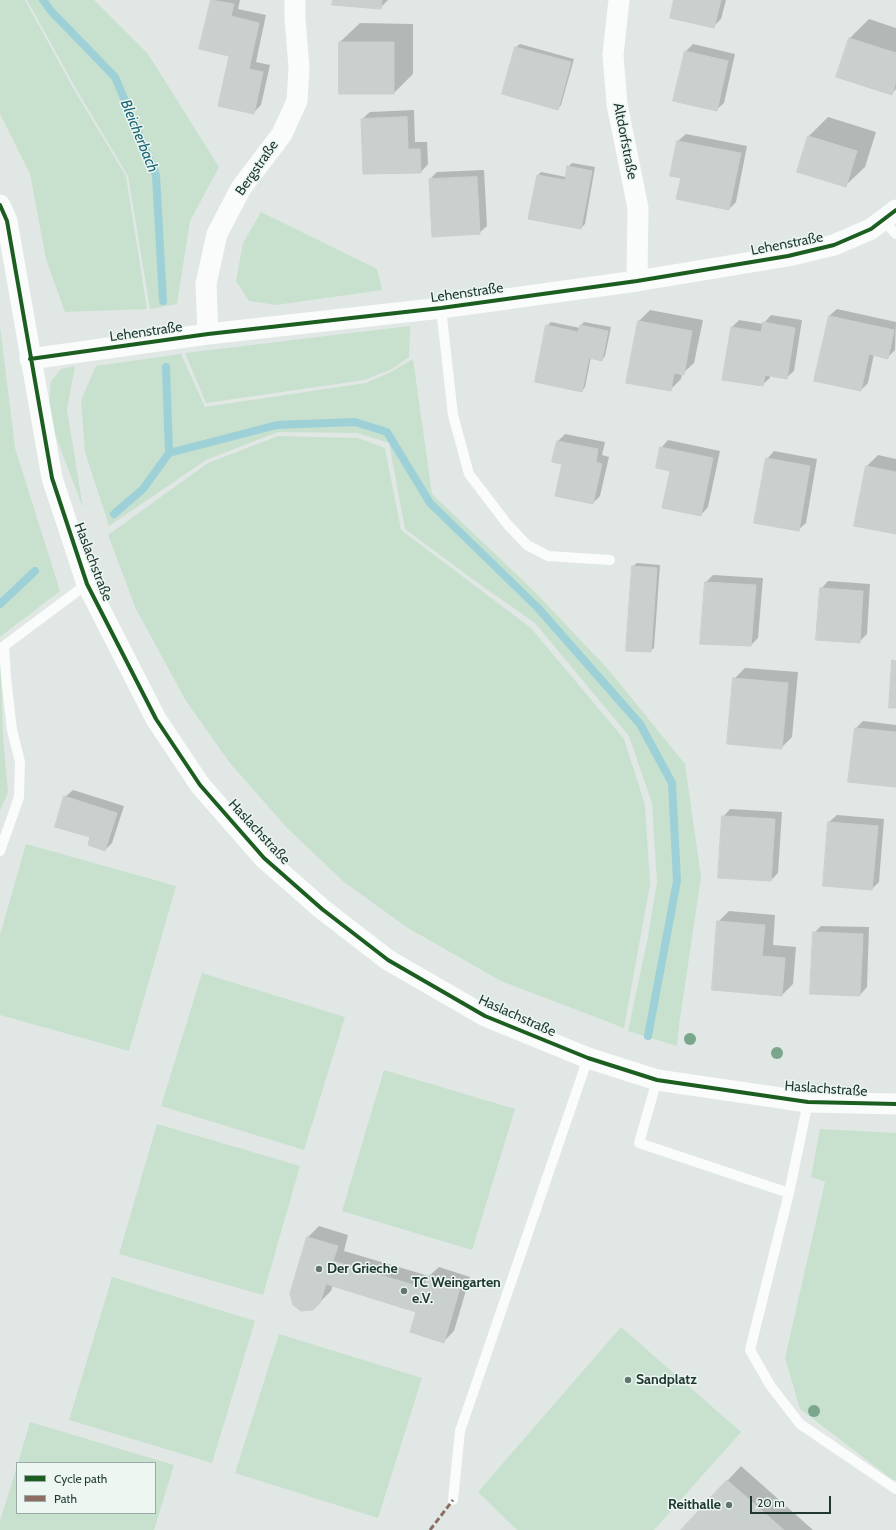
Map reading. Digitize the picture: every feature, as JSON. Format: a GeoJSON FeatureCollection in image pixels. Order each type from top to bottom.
{"type":"FeatureCollection","features":[{"type":"Feature","properties":{"kind":"street","name":"Bergstraße"},"geometry":{"type":"LineString","coordinates":[[208,334],[206,284],[217,234],[241,188],[282,134],[297,101],[299,67],[295,0]]}},
{"type":"Feature","properties":{"kind":"street","name":"Altdorfstraße"},"geometry":{"type":"LineString","coordinates":[[619,0],[613,55],[617,104],[638,208],[637,281]]}},
{"type":"Feature","properties":{"kind":"street","name":"Haslachstraße"},"geometry":{"type":"LineString","coordinates":[[0,205],[6,221],[52,478],[87,584],[156,720],[200,785],[264,858],[322,909],[388,960],[486,1016],[588,1058],[657,1080],[808,1102],[896,1104]]}},
{"type":"Feature","properties":{"kind":"street","name":"Lehenstraße"},"geometry":{"type":"LineString","coordinates":[[30,359],[208,334],[441,308],[637,281],[788,256],[834,245],[892,221]]}},
{"type":"Feature","properties":{"kind":"lane","name":"Lehenstraße"},"geometry":{"type":"LineString","coordinates":[[441,308],[453,415],[469,474],[508,525],[528,545],[548,556],[610,560]]}},
{"type":"Feature","properties":{"kind":"lane"},"geometry":{"type":"LineString","coordinates":[[0,851],[19,797],[20,762],[12,730],[4,646],[87,584]]}},
{"type":"Feature","properties":{"kind":"lane"},"geometry":{"type":"LineString","coordinates":[[453,1500],[460,1432],[588,1058]]}},
{"type":"Feature","properties":{"kind":"lane"},"geometry":{"type":"LineString","coordinates":[[657,1080],[639,1143],[789,1193]]}},
{"type":"Feature","properties":{"kind":"lane"},"geometry":{"type":"LineString","coordinates":[[808,1102],[789,1193],[750,1350],[770,1385],[800,1424],[896,1489]]}},
{"type":"Feature","properties":{"kind":"green space"},"geometry":{"type":"Polygon","coordinates":[[[0,0],[25,0],[73,88],[126,176],[147,309],[65,312],[46,259],[30,174],[0,114],[0,0]]]}},
{"type":"Feature","properties":{"kind":"green space"},"geometry":{"type":"Polygon","coordinates":[[[27,0],[94,0],[148,54],[219,167],[190,221],[177,304],[150,309],[128,176],[75,87],[27,0]]]}},
{"type":"Feature","properties":{"kind":"green space"},"geometry":{"type":"Polygon","coordinates":[[[261,212],[377,269],[382,290],[276,305],[249,301],[236,281],[243,243],[261,212]]]}},
{"type":"Feature","properties":{"kind":"green space"},"geometry":{"type":"Polygon","coordinates":[[[0,326],[15,448],[60,591],[0,637],[0,326]]]}},
{"type":"Feature","properties":{"kind":"green space"},"geometry":{"type":"Polygon","coordinates":[[[410,326],[409,357],[392,369],[364,380],[206,403],[185,353],[410,326]]]}},
{"type":"Feature","properties":{"kind":"green space"},"geometry":{"type":"Polygon","coordinates":[[[181,354],[205,407],[366,383],[391,372],[413,359],[432,494],[532,589],[608,669],[685,764],[701,877],[677,1046],[628,1031],[648,937],[657,882],[652,803],[629,736],[535,623],[405,529],[389,443],[357,433],[278,432],[206,460],[109,526],[85,452],[81,400],[96,366],[181,354]]]}},
{"type":"Feature","properties":{"kind":"green space"},"geometry":{"type":"Polygon","coordinates":[[[75,366],[67,410],[83,508],[56,437],[49,404],[51,381],[61,369],[75,366]]]}},
{"type":"Feature","properties":{"kind":"green space"},"geometry":{"type":"Polygon","coordinates":[[[278,436],[358,438],[385,448],[401,530],[531,628],[624,739],[645,805],[650,884],[624,1028],[501,981],[408,928],[344,882],[287,828],[230,763],[186,701],[136,609],[108,535],[208,463],[278,436]]]}},
{"type":"Feature","properties":{"kind":"green space"},"geometry":{"type":"Polygon","coordinates":[[[0,637],[3,735],[8,793],[0,810],[0,637]]]}},
{"type":"Feature","properties":{"kind":"green space"},"geometry":{"type":"Polygon","coordinates":[[[26,844],[176,886],[129,1051],[0,1015],[0,935],[26,844]]]}},
{"type":"Feature","properties":{"kind":"green space"},"geometry":{"type":"Polygon","coordinates":[[[202,973],[345,1017],[304,1150],[161,1106],[202,973]]]}},
{"type":"Feature","properties":{"kind":"green space"},"geometry":{"type":"Polygon","coordinates":[[[384,1070],[515,1109],[472,1250],[342,1211],[384,1070]]]}},
{"type":"Feature","properties":{"kind":"green space"},"geometry":{"type":"Polygon","coordinates":[[[157,1124],[300,1166],[263,1295],[119,1254],[157,1124]]]}},
{"type":"Feature","properties":{"kind":"green space"},"geometry":{"type":"Polygon","coordinates":[[[820,1129],[896,1133],[896,1480],[893,1480],[800,1409],[785,1358],[825,1182],[811,1177],[820,1129]]]}},
{"type":"Feature","properties":{"kind":"green space"},"geometry":{"type":"Polygon","coordinates":[[[112,1277],[255,1321],[212,1463],[69,1420],[112,1277]]]}},
{"type":"Feature","properties":{"kind":"green space","name":"Sandplatz"},"geometry":{"type":"Polygon","coordinates":[[[621,1327],[741,1432],[654,1530],[517,1530],[478,1492],[621,1327]]]}},
{"type":"Feature","properties":{"kind":"green space"},"geometry":{"type":"Polygon","coordinates":[[[279,1334],[422,1378],[378,1518],[235,1473],[279,1334]]]}},
{"type":"Feature","properties":{"kind":"green space"},"geometry":{"type":"Polygon","coordinates":[[[30,1422],[174,1465],[154,1530],[0,1530],[0,1521],[16,1469],[16,1514],[156,1514],[156,1462],[18,1462],[30,1422]]]}},
{"type":"Feature","properties":{"kind":"building"},"geometry":{"type":"Polygon","coordinates":[[[211,0],[234,4],[231,16],[259,23],[249,69],[263,72],[254,114],[218,106],[229,56],[199,49],[211,0]]]}},
{"type":"Feature","properties":{"kind":"building"},"geometry":{"type":"Polygon","coordinates":[[[333,0],[382,0],[381,9],[332,5],[333,0]]]}},
{"type":"Feature","properties":{"kind":"building"},"geometry":{"type":"Polygon","coordinates":[[[674,0],[721,0],[714,28],[670,18],[674,0]]]}},
{"type":"Feature","properties":{"kind":"building"},"geometry":{"type":"Polygon","coordinates":[[[849,38],[896,53],[896,82],[892,95],[836,77],[849,38]]]}},
{"type":"Feature","properties":{"kind":"building"},"geometry":{"type":"Polygon","coordinates":[[[339,42],[394,42],[394,94],[339,94],[339,42]]]}},
{"type":"Feature","properties":{"kind":"building"},"geometry":{"type":"Polygon","coordinates":[[[515,47],[571,62],[558,110],[502,94],[515,47]]]}},
{"type":"Feature","properties":{"kind":"building"},"geometry":{"type":"Polygon","coordinates":[[[685,51],[728,61],[717,111],[673,101],[685,51]]]}},
{"type":"Feature","properties":{"kind":"building"},"geometry":{"type":"Polygon","coordinates":[[[407,117],[408,149],[420,149],[421,173],[363,174],[361,119],[407,117]]]}},
{"type":"Feature","properties":{"kind":"building"},"geometry":{"type":"Polygon","coordinates":[[[808,136],[857,151],[846,187],[797,172],[808,136]]]}},
{"type":"Feature","properties":{"kind":"building"},"geometry":{"type":"Polygon","coordinates":[[[677,141],[741,153],[729,210],[676,199],[681,178],[670,176],[677,141]]]}},
{"type":"Feature","properties":{"kind":"building"},"geometry":{"type":"Polygon","coordinates":[[[567,166],[592,171],[581,229],[528,219],[537,175],[565,180],[567,166]]]}},
{"type":"Feature","properties":{"kind":"building"},"geometry":{"type":"Polygon","coordinates":[[[477,177],[480,234],[432,237],[429,179],[477,177]]]}},
{"type":"Feature","properties":{"kind":"building"},"geometry":{"type":"Polygon","coordinates":[[[829,316],[894,330],[888,359],[869,354],[861,391],[814,381],[829,316]]]}},
{"type":"Feature","properties":{"kind":"building"},"geometry":{"type":"Polygon","coordinates":[[[638,321],[692,331],[684,375],[674,373],[671,391],[626,383],[638,321]]]}},
{"type":"Feature","properties":{"kind":"building"},"geometry":{"type":"Polygon","coordinates":[[[763,322],[795,328],[787,379],[765,375],[763,386],[722,380],[731,327],[761,332],[763,322]]]}},
{"type":"Feature","properties":{"kind":"building"},"geometry":{"type":"Polygon","coordinates":[[[546,325],[578,332],[580,325],[608,331],[602,361],[589,358],[582,392],[535,382],[546,325]]]}},
{"type":"Feature","properties":{"kind":"building"},"geometry":{"type":"Polygon","coordinates":[[[557,441],[598,449],[596,462],[602,464],[593,504],[555,496],[562,464],[552,462],[557,441]]]}},
{"type":"Feature","properties":{"kind":"building"},"geometry":{"type":"Polygon","coordinates":[[[660,447],[713,458],[701,516],[662,508],[670,471],[656,468],[660,447]]]}},
{"type":"Feature","properties":{"kind":"building"},"geometry":{"type":"Polygon","coordinates":[[[766,458],[810,466],[799,531],[754,523],[766,458]]]}},
{"type":"Feature","properties":{"kind":"building"},"geometry":{"type":"Polygon","coordinates":[[[866,466],[896,472],[896,534],[854,526],[866,466]]]}},
{"type":"Feature","properties":{"kind":"building"},"geometry":{"type":"Polygon","coordinates":[[[632,566],[657,568],[651,652],[626,651],[632,566]]]}},
{"type":"Feature","properties":{"kind":"building"},"geometry":{"type":"Polygon","coordinates":[[[705,582],[756,585],[751,646],[700,644],[705,582]]]}},
{"type":"Feature","properties":{"kind":"building"},"geometry":{"type":"Polygon","coordinates":[[[820,588],[863,591],[860,643],[816,640],[820,588]]]}},
{"type":"Feature","properties":{"kind":"building"},"geometry":{"type":"Polygon","coordinates":[[[892,660],[896,661],[896,708],[889,708],[892,660]]]}},
{"type":"Feature","properties":{"kind":"building"},"geometry":{"type":"Polygon","coordinates":[[[733,678],[788,683],[782,749],[727,744],[733,678]]]}},
{"type":"Feature","properties":{"kind":"building"},"geometry":{"type":"Polygon","coordinates":[[[855,728],[896,732],[896,787],[848,782],[855,728]]]}},
{"type":"Feature","properties":{"kind":"building"},"geometry":{"type":"Polygon","coordinates":[[[64,796],[117,813],[105,851],[88,845],[90,837],[55,827],[64,796]]]}},
{"type":"Feature","properties":{"kind":"building"},"geometry":{"type":"Polygon","coordinates":[[[722,816],[775,819],[771,881],[718,878],[722,816]]]}},
{"type":"Feature","properties":{"kind":"building"},"geometry":{"type":"Polygon","coordinates":[[[828,822],[878,826],[872,890],[823,886],[828,822]]]}},
{"type":"Feature","properties":{"kind":"building"},"geometry":{"type":"Polygon","coordinates":[[[717,921],[765,925],[762,956],[785,958],[782,996],[712,990],[717,921]]]}},
{"type":"Feature","properties":{"kind":"building"},"geometry":{"type":"Polygon","coordinates":[[[813,932],[863,934],[860,996],[810,994],[813,932]]]}},
{"type":"Feature","properties":{"kind":"building","name":"TC Weingarten e.V."},"geometry":{"type":"Polygon","coordinates":[[[307,1237],[338,1246],[333,1261],[424,1288],[427,1277],[460,1288],[444,1343],[410,1332],[416,1312],[326,1284],[320,1303],[313,1310],[301,1311],[293,1305],[290,1294],[307,1237]]]}},
{"type":"Feature","properties":{"kind":"building","name":"Reithalle"},"geometry":{"type":"Polygon","coordinates":[[[727,1480],[784,1530],[681,1530],[727,1480]]]}},
{"type":"Feature","properties":{"kind":"waterway","name":"Bleicherbach"},"geometry":{"type":"LineString","coordinates":[[43,0],[51,11],[115,77],[156,175],[163,301]]}},
{"type":"Feature","properties":{"kind":"waterway","name":"Bleicherbach"},"geometry":{"type":"LineString","coordinates":[[114,514],[143,489],[169,453],[166,367]]}},
{"type":"Feature","properties":{"kind":"waterway"},"geometry":{"type":"LineString","coordinates":[[169,453],[277,425],[355,422],[387,432],[430,503],[538,608],[640,724],[672,783],[677,881],[648,1036]]}},
{"type":"Feature","properties":{"kind":"waterway","name":"Bleicherbach"},"geometry":{"type":"LineString","coordinates":[[0,604],[35,571]]}},
{"type":"Feature","properties":{"kind":"marked path"},"geometry":{"type":"LineString","coordinates":[[430,1530],[453,1500]]}},
{"type":"Feature","properties":{"kind":"cycle path"},"geometry":{"type":"LineString","coordinates":[[0,205],[7,221],[52,478],[87,584],[156,719],[200,785],[264,858],[322,909],[388,960],[485,1016],[588,1058],[657,1080],[808,1102],[896,1104]]}},
{"type":"Feature","properties":{"kind":"cycle path"},"geometry":{"type":"LineString","coordinates":[[30,359],[208,334],[441,308],[637,281],[788,256],[834,245],[871,229],[896,210]]}},
{"type":"Feature","properties":{"kind":"place","name":"Der Grieche"},"geometry":{"type":"Point","coordinates":[319,1269]}},
{"type":"Feature","properties":{"kind":"place","name":"TC Weingarten e.V."},"geometry":{"type":"Point","coordinates":[404,1291]}},
{"type":"Feature","properties":{"kind":"place","name":"Sandplatz"},"geometry":{"type":"Point","coordinates":[628,1380]}},
{"type":"Feature","properties":{"kind":"place","name":"Reithalle"},"geometry":{"type":"Point","coordinates":[729,1505]}}]}
